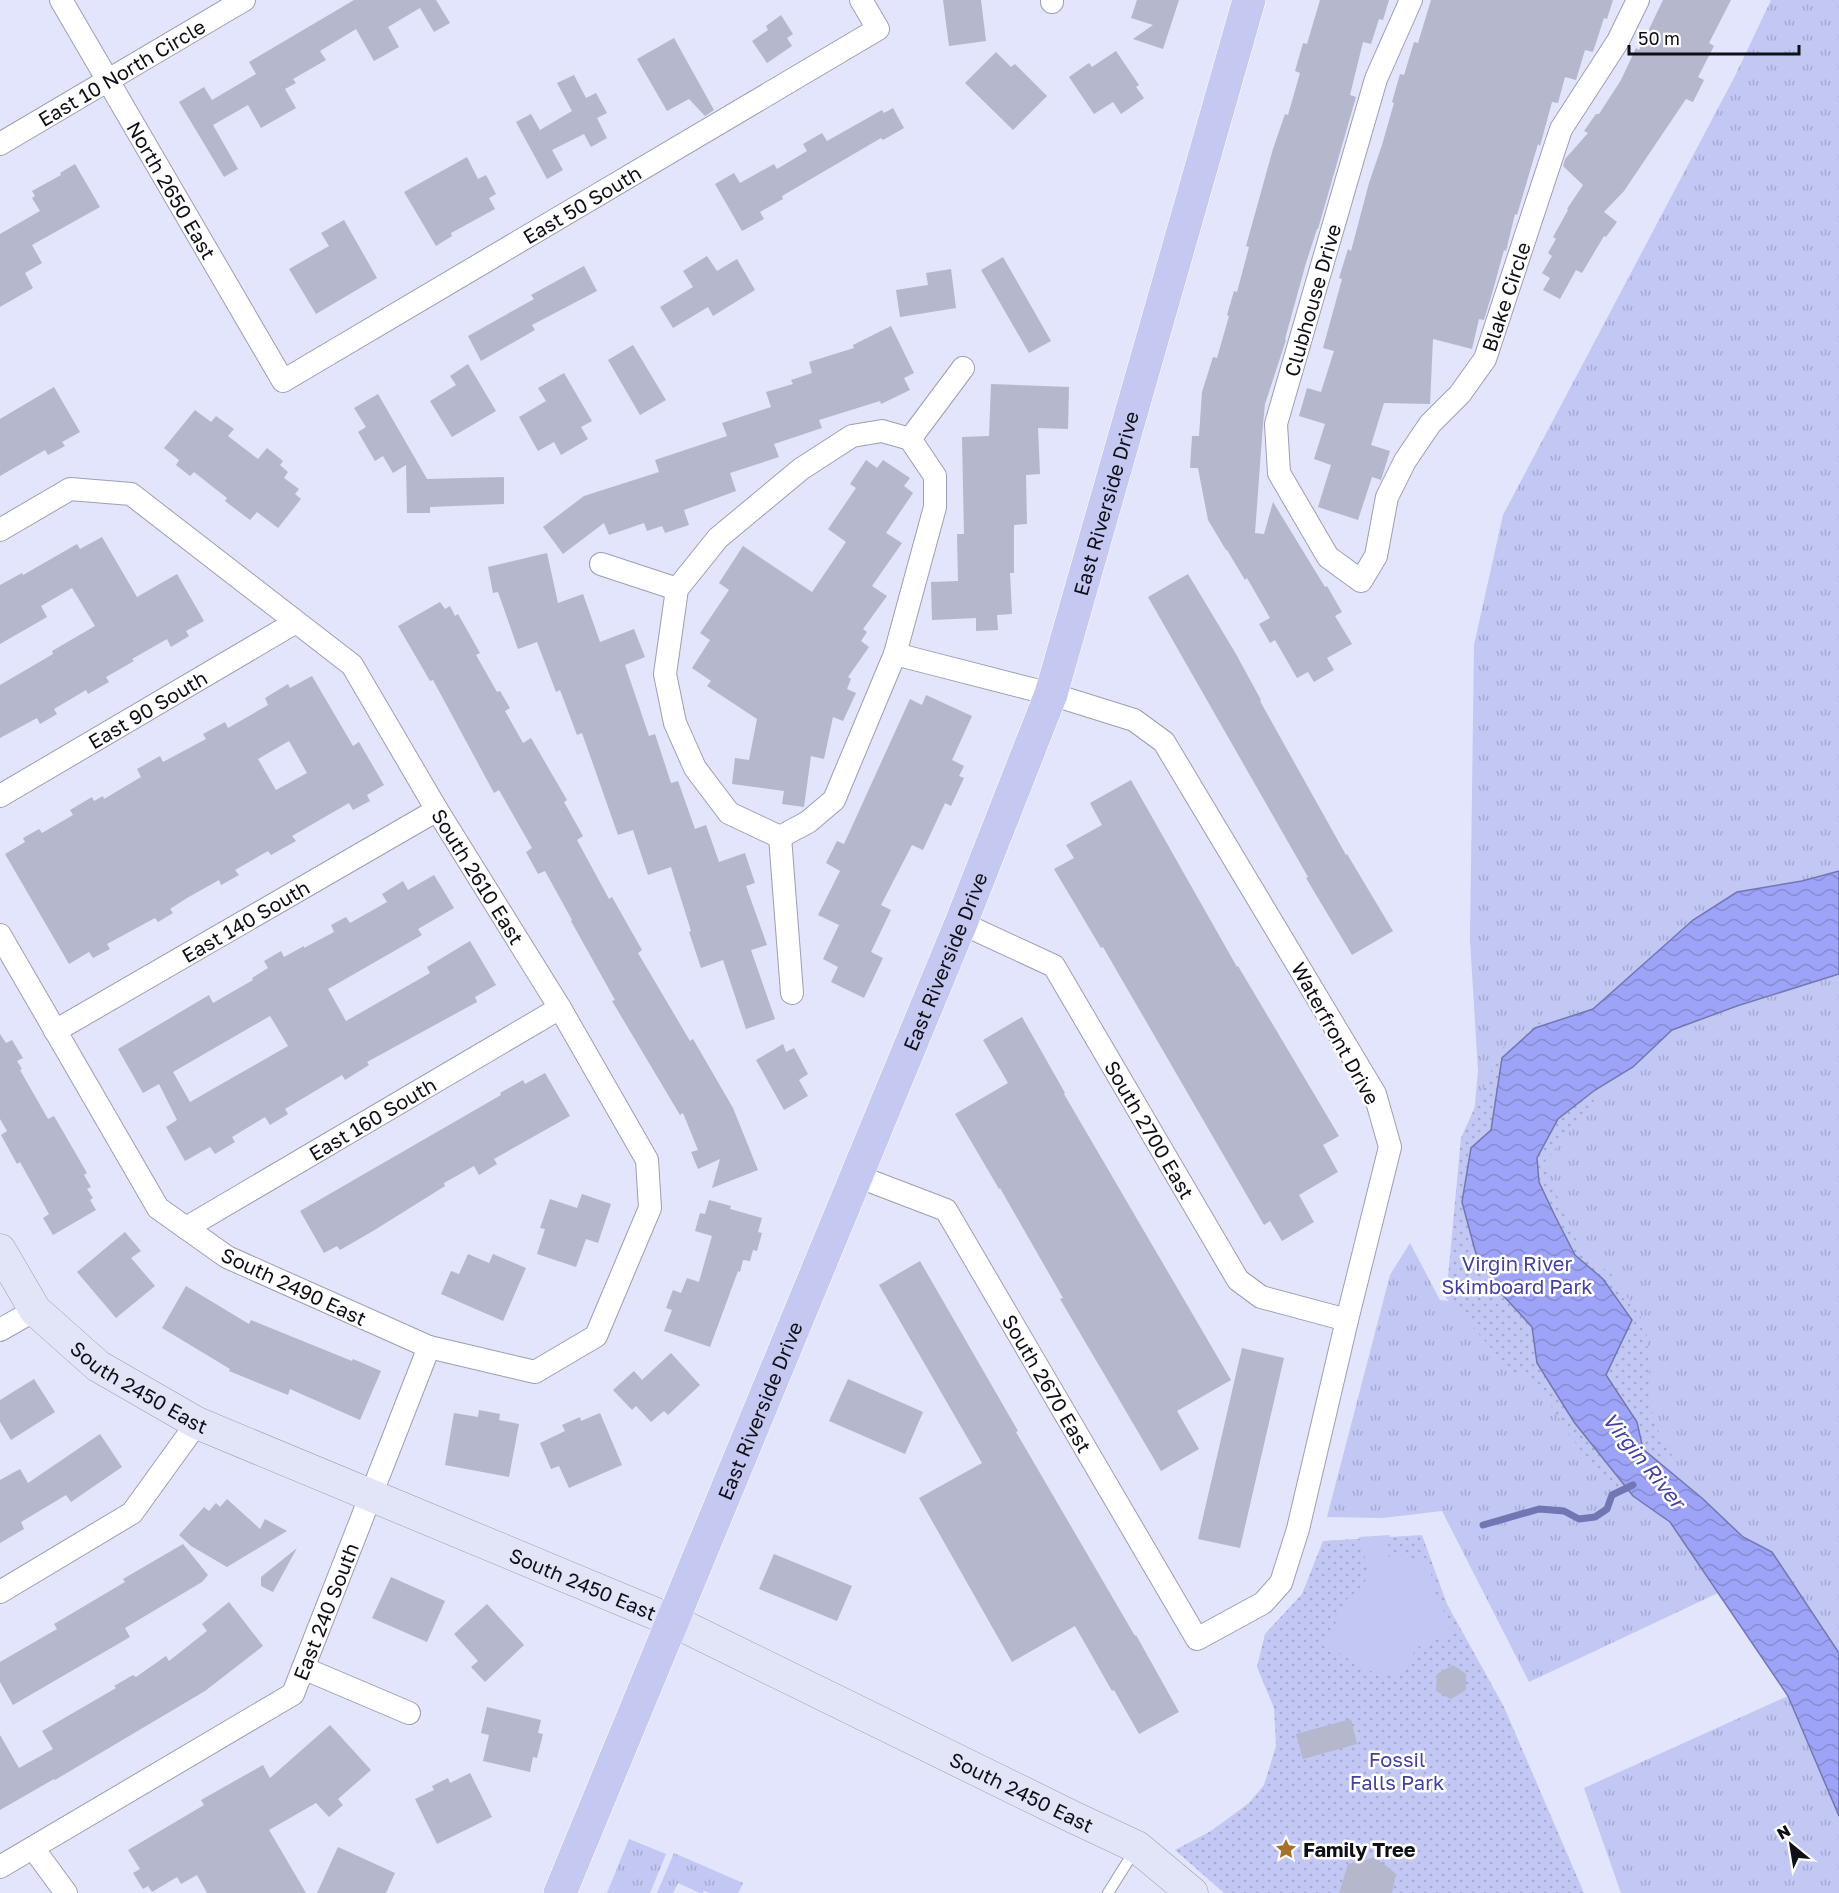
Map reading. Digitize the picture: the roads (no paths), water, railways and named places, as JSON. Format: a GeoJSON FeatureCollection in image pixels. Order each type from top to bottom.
{"type":"FeatureCollection","features":[{"type":"Feature","properties":{"kind":"main road","name":"East Riverside Drive"},"geometry":{"type":"LineString","coordinates":[[560,1893],[961,923],[1051,694],[1249,0]]}},
{"type":"Feature","properties":{"kind":"street","name":"North 2650 East"},"geometry":{"type":"LineString","coordinates":[[61,0],[283,381]]}},
{"type":"Feature","properties":{"kind":"street","name":"East 10 North Circle"},"geometry":{"type":"LineString","coordinates":[[0,144],[244,0]]}},
{"type":"Feature","properties":{"kind":"street","name":"East 50 South"},"geometry":{"type":"LineString","coordinates":[[283,381],[878,30],[861,0]]}},
{"type":"Feature","properties":{"kind":"street","name":"Clubhouse Drive"},"geometry":{"type":"LineString","coordinates":[[1361,581],[1328,557],[1279,473],[1276,424],[1376,79],[1411,0]]}},
{"type":"Feature","properties":{"kind":"street","name":"Blake Circle"},"geometry":{"type":"LineString","coordinates":[[1361,581],[1376,555],[1387,497],[1405,461],[1430,424],[1460,394],[1485,359],[1561,129],[1618,41],[1638,0]]}},
{"type":"Feature","properties":{"kind":"street"},"geometry":{"type":"LineString","coordinates":[[910,440],[963,368]]}},
{"type":"Feature","properties":{"kind":"street"},"geometry":{"type":"LineString","coordinates":[[882,431],[910,440],[935,476],[935,507],[896,654],[834,800],[808,822],[780,837],[729,813],[695,768],[675,723],[665,674],[676,589],[718,538],[801,469],[852,436],[882,431]]}},
{"type":"Feature","properties":{"kind":"street","name":"South 2610 East"},"geometry":{"type":"LineString","coordinates":[[0,530],[70,489],[130,494],[352,665],[437,810],[560,1008],[647,1160],[650,1208],[596,1336],[535,1372]]}},
{"type":"Feature","properties":{"kind":"street"},"geometry":{"type":"LineString","coordinates":[[601,564],[676,589]]}},
{"type":"Feature","properties":{"kind":"street","name":"East 90 South"},"geometry":{"type":"LineString","coordinates":[[0,796],[296,622]]}},
{"type":"Feature","properties":{"kind":"street","name":"Waterfront Drive"},"geometry":{"type":"LineString","coordinates":[[896,654],[1051,694],[1134,720],[1164,742],[1375,1094],[1390,1147],[1298,1529],[1281,1583],[1263,1603],[1197,1639]]}},
{"type":"Feature","properties":{"kind":"street","name":"East 140 South"},"geometry":{"type":"LineString","coordinates":[[55,1030],[437,810]]}},
{"type":"Feature","properties":{"kind":"street"},"geometry":{"type":"LineString","coordinates":[[780,837],[792,993]]}},
{"type":"Feature","properties":{"kind":"street","name":"South 2700 East"},"geometry":{"type":"LineString","coordinates":[[961,923],[1054,966],[1238,1280],[1261,1297],[1347,1320]]}},
{"type":"Feature","properties":{"kind":"street","name":"South 2490 East"},"geometry":{"type":"LineString","coordinates":[[0,935],[158,1208],[227,1257],[429,1347],[535,1372]]}},
{"type":"Feature","properties":{"kind":"street","name":"East 160 South"},"geometry":{"type":"LineString","coordinates":[[186,1228],[560,1008]]}},
{"type":"Feature","properties":{"kind":"street","name":"South 2670 East"},"geometry":{"type":"LineString","coordinates":[[857,1176],[946,1210],[1197,1639]]}},
{"type":"Feature","properties":{"kind":"street","name":"South 2450 East"},"geometry":{"type":"LineString","coordinates":[[0,1250],[35,1310],[98,1366],[197,1424],[673,1620],[1137,1847],[1192,1893]]}},
{"type":"Feature","properties":{"kind":"street"},"geometry":{"type":"LineString","coordinates":[[0,1330],[35,1310]]}},
{"type":"Feature","properties":{"kind":"street","name":"East 240 South"},"geometry":{"type":"LineString","coordinates":[[0,1867],[293,1694],[429,1347]]}},
{"type":"Feature","properties":{"kind":"street"},"geometry":{"type":"LineString","coordinates":[[0,1592],[132,1513],[197,1424]]}},
{"type":"Feature","properties":{"kind":"street"},"geometry":{"type":"LineString","coordinates":[[303,1668],[409,1713]]}},
{"type":"Feature","properties":{"kind":"street"},"geometry":{"type":"LineString","coordinates":[[33,1848],[66,1893]]}},
{"type":"Feature","properties":{"kind":"lane"},"geometry":{"type":"LineString","coordinates":[[1108,1893],[1137,1847]]}},
{"type":"Feature","properties":{"kind":"water","name":"Virgin River"},"geometry":{"type":"Polygon","coordinates":[[[1839,871],[1839,974],[1737,1006],[1672,1030],[1633,1067],[1595,1090],[1558,1119],[1537,1158],[1539,1182],[1575,1255],[1603,1279],[1632,1320],[1606,1375],[1637,1422],[1643,1449],[1703,1499],[1743,1537],[1772,1552],[1839,1653],[1839,1816],[1788,1696],[1670,1522],[1633,1496],[1574,1422],[1537,1363],[1532,1327],[1499,1291],[1476,1254],[1462,1202],[1471,1148],[1491,1130],[1502,1058],[1535,1028],[1593,1009],[1693,920],[1737,892],[1802,881],[1839,871]]]}},
{"type":"Feature","properties":{"kind":"waterway"},"geometry":{"type":"LineString","coordinates":[[1483,1525],[1539,1509],[1564,1511],[1579,1519],[1595,1517],[1607,1509],[1612,1495],[1633,1485]]}},
{"type":"Feature","properties":{"kind":"place","name":"Family Tree"},"geometry":{"type":"Point","coordinates":[1286,1849]}},
{"type":"Feature","properties":{"kind":"park label","name":"Virgin River Skimboard Park"},"geometry":{"type":"Point","coordinates":[1517,1274]}},
{"type":"Feature","properties":{"kind":"park label","name":"Fossil Falls Park"},"geometry":{"type":"Point","coordinates":[1397,1770]}}]}
